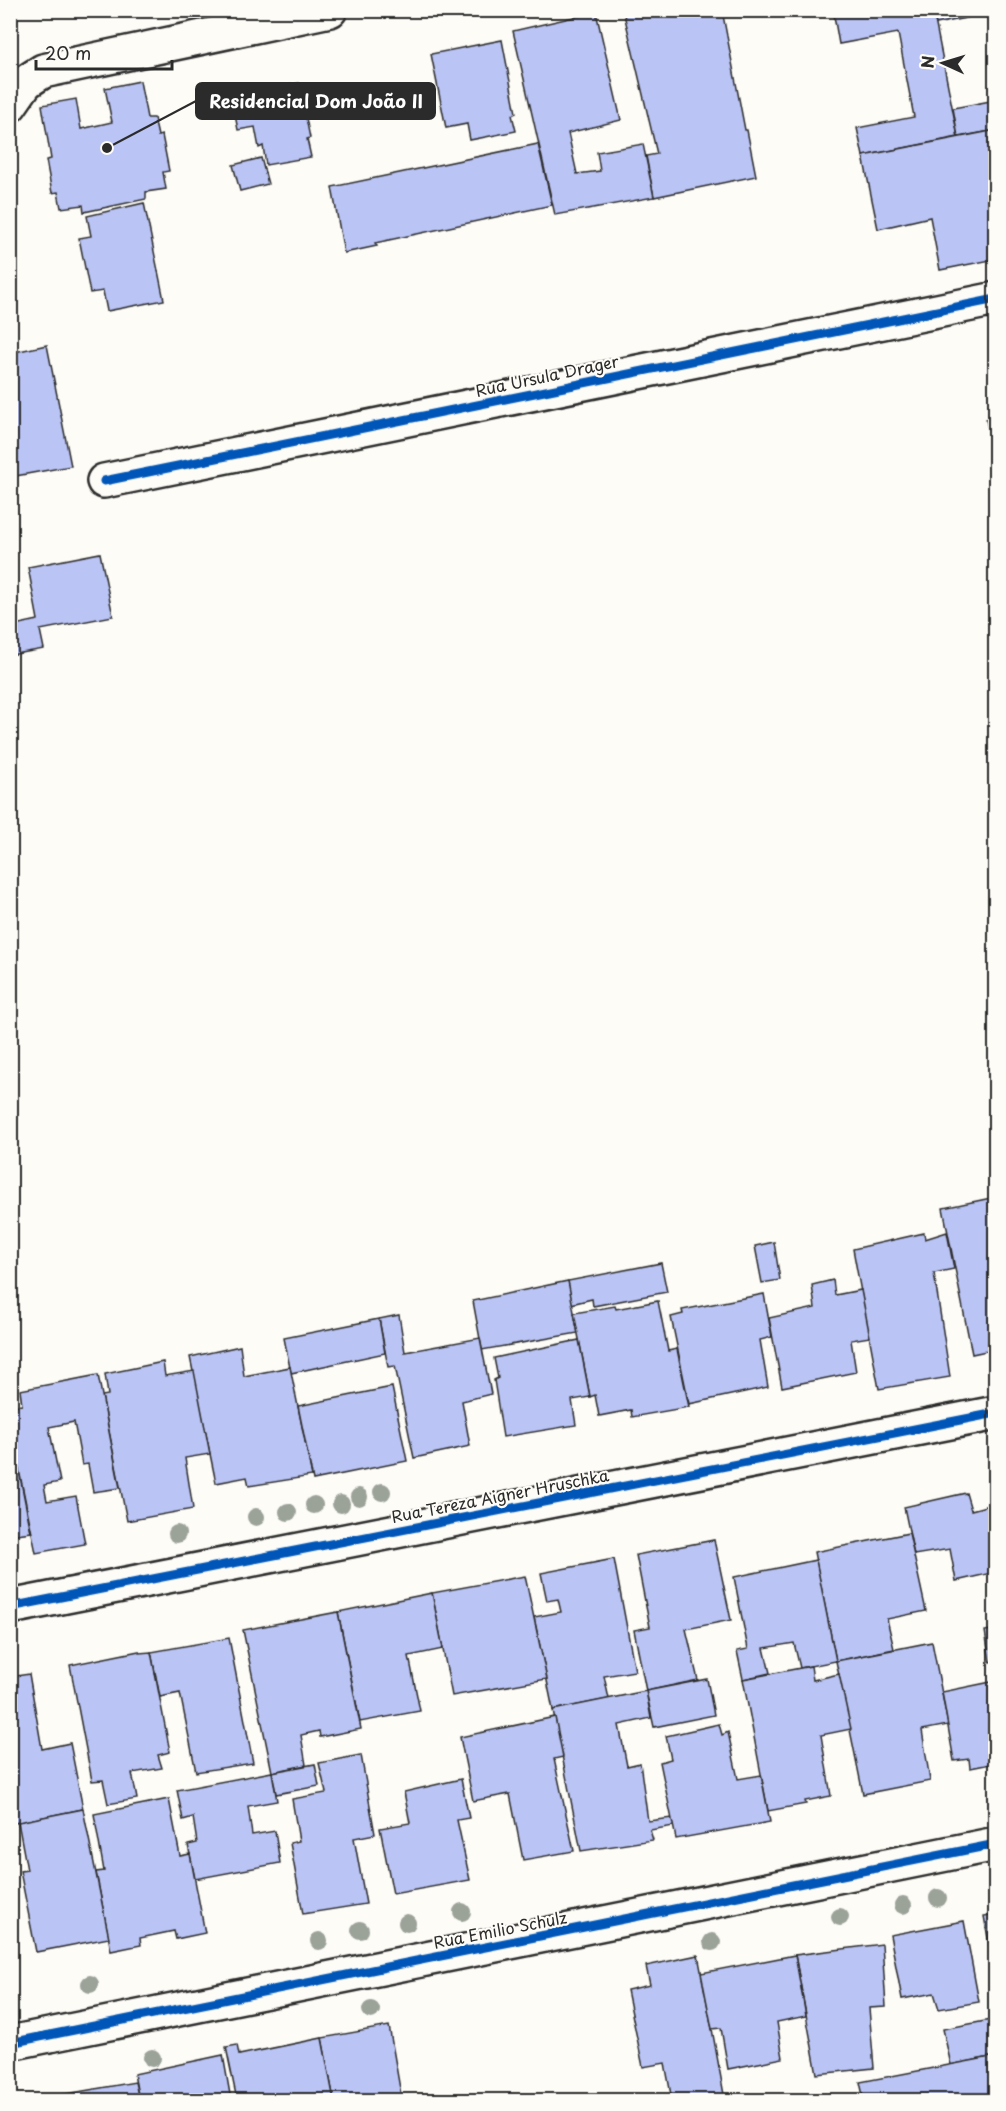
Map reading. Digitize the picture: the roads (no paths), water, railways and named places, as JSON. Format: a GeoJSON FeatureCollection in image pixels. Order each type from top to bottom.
{"type":"FeatureCollection","features":[{"type":"Feature","properties":{"kind":"street"},"geometry":{"type":"LineString","coordinates":[[10,105],[26,82],[43,71],[330,10]]}},
{"type":"Feature","properties":{"kind":"street","name":"Rua Ursula Drager"},"geometry":{"type":"LineString","coordinates":[[104,480],[996,299]]}},
{"type":"Feature","properties":{"kind":"street","name":"Rua Tereza Aigner Hruschka"},"geometry":{"type":"LineString","coordinates":[[10,1607],[996,1413]]}},
{"type":"Feature","properties":{"kind":"street","name":"Rua Emilio Schulz"},"geometry":{"type":"LineString","coordinates":[[10,2043],[996,1844]]}},
{"type":"Feature","properties":{"kind":"place","name":"Residencial Dom João II"},"geometry":{"type":"Point","coordinates":[107,148]}}]}
